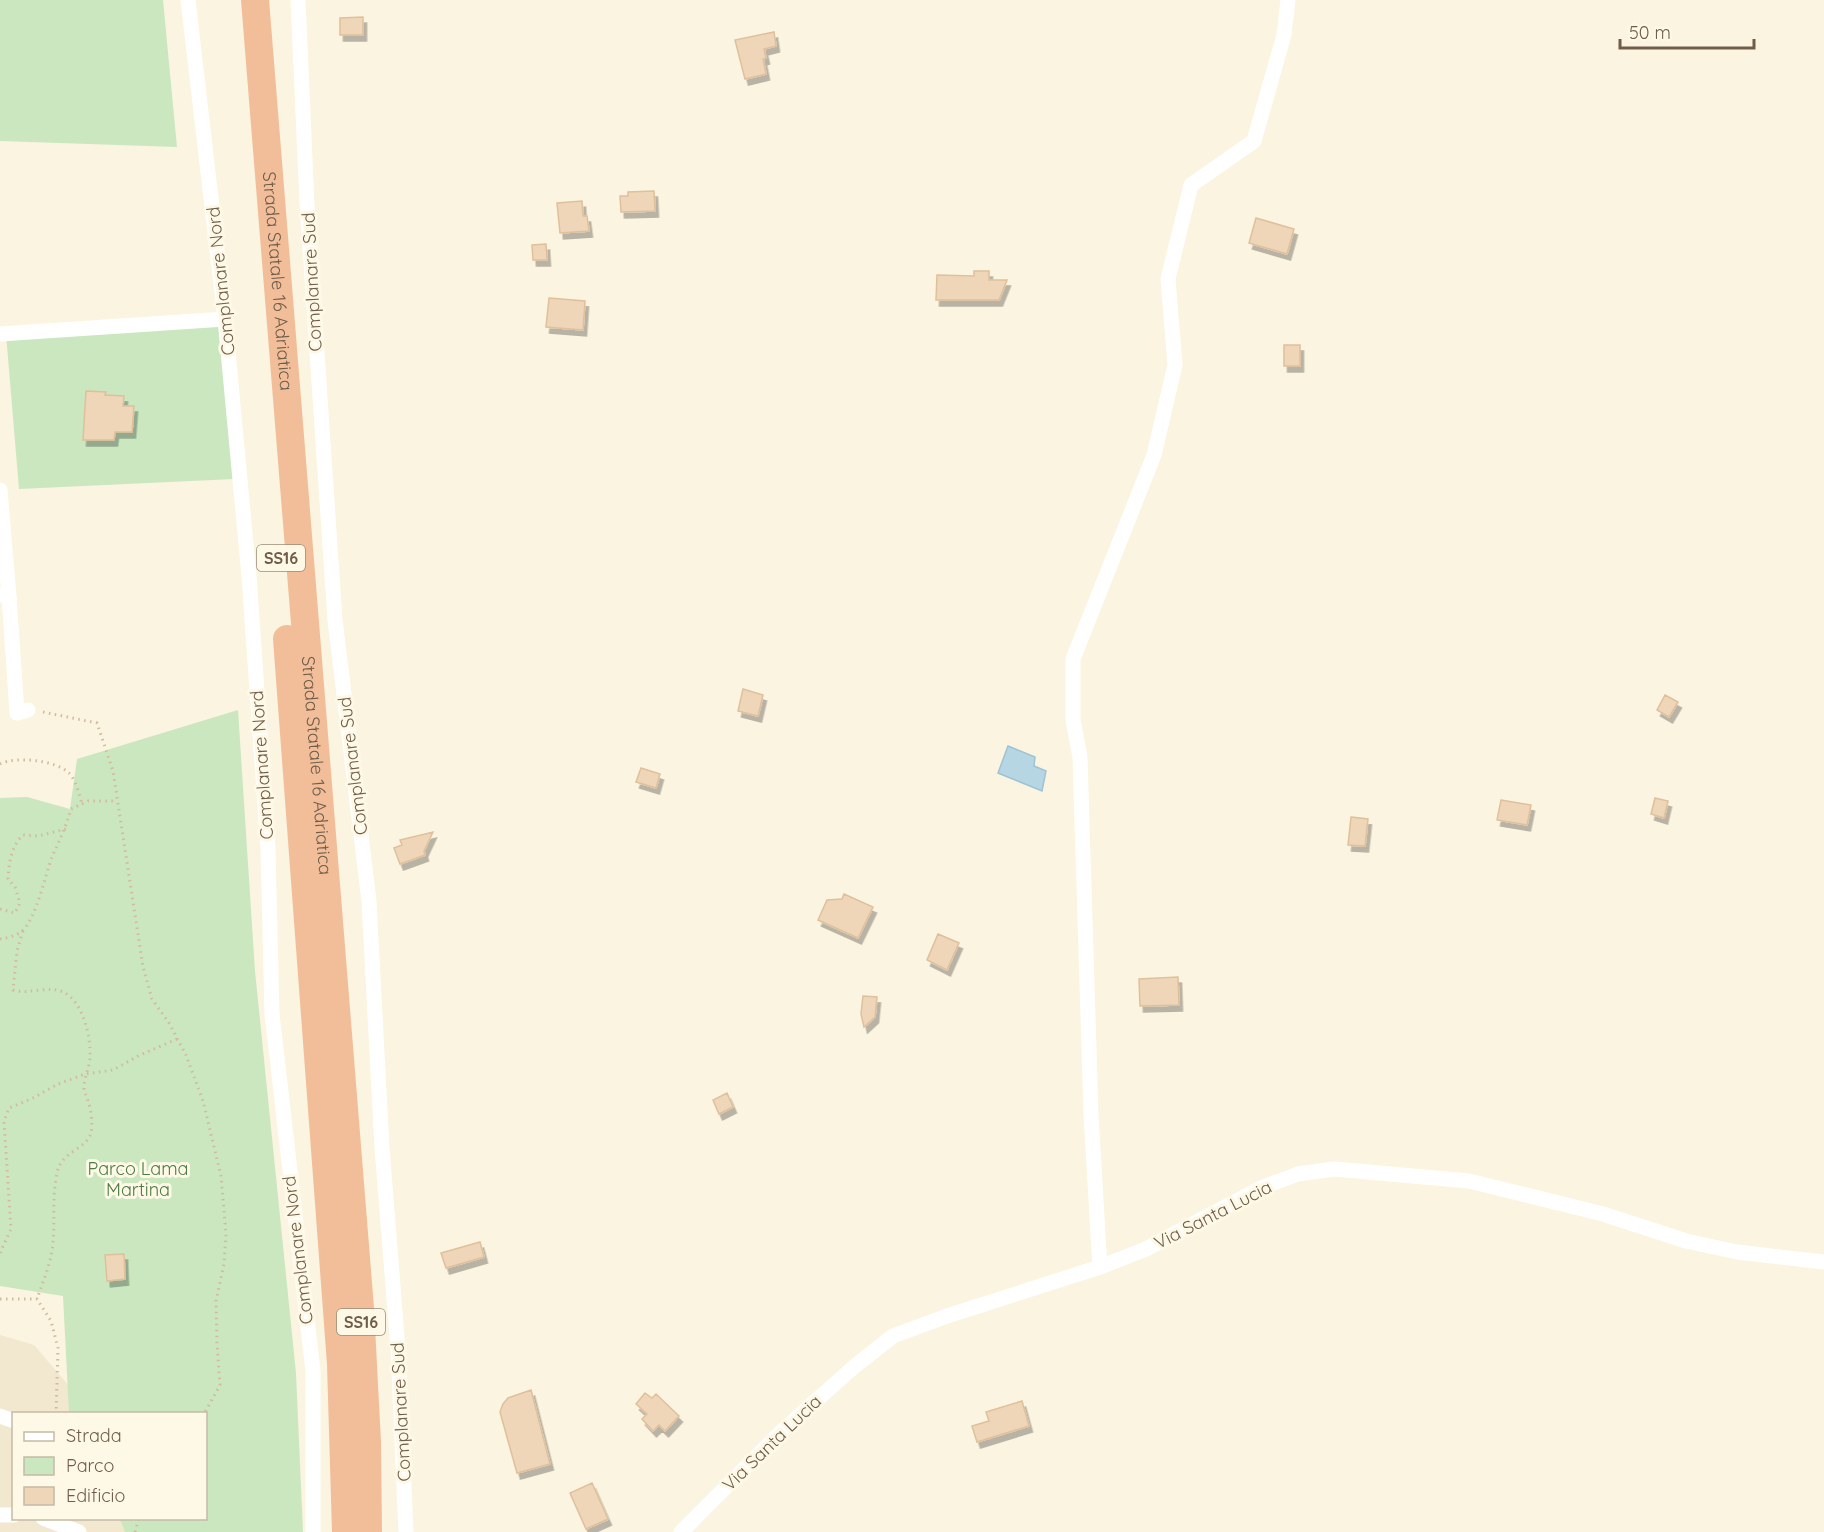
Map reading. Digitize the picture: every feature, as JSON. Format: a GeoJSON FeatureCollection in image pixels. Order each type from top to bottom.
{"type":"FeatureCollection","features":[{"type":"Feature","properties":{"kind":"highway","name":"Strada Statale 16 Adriatica"},"geometry":{"type":"LineString","coordinates":[[237,0],[257,231],[341,1364],[346,1532]]}},
{"type":"Feature","properties":{"kind":"highway","name":"Strada Statale 16 Adriatica"},"geometry":{"type":"LineString","coordinates":[[255,0],[360,1308],[366,1421],[368,1532]]}},
{"type":"Feature","properties":{"kind":"street","name":"Complanare Nord"},"geometry":{"type":"LineString","coordinates":[[188,0],[225,319],[249,576],[268,849],[272,1014],[313,1371],[313,1532]]}},
{"type":"Feature","properties":{"kind":"street","name":"Complanare Sud"},"geometry":{"type":"LineString","coordinates":[[298,0],[308,216],[334,609],[369,901],[382,1148],[398,1349],[406,1532]]}},
{"type":"Feature","properties":{"kind":"street"},"geometry":{"type":"LineString","coordinates":[[1100,1267],[1091,1115],[1080,757],[1073,720],[1073,659],[1154,455],[1175,365],[1168,279],[1191,185],[1254,141],[1284,35],[1288,0]]}},
{"type":"Feature","properties":{"kind":"street"},"geometry":{"type":"LineString","coordinates":[[0,333],[225,319]]}},
{"type":"Feature","properties":{"kind":"street"},"geometry":{"type":"LineString","coordinates":[[0,490],[5,596],[17,713],[28,710]]}},
{"type":"Feature","properties":{"kind":"street","name":"Via Santa Lucia"},"geometry":{"type":"LineString","coordinates":[[681,1532],[783,1430],[855,1366],[893,1336],[947,1316],[1100,1267],[1146,1249],[1263,1187],[1298,1174],[1334,1169],[1469,1181],[1603,1214],[1696,1243],[1748,1254],[1824,1262]]}},
{"type":"Feature","properties":{"kind":"street"},"geometry":{"type":"LineString","coordinates":[[49,1520],[79,1532]]}},
{"type":"Feature","properties":{"kind":"path"},"geometry":{"type":"LineString","coordinates":[[28,710],[97,723],[113,771],[143,967],[152,999],[186,1055],[206,1110],[222,1176],[225,1211],[224,1264],[216,1301],[220,1385],[205,1412]]}},
{"type":"Feature","properties":{"kind":"path"},"geometry":{"type":"LineString","coordinates":[[0,764],[18,760],[58,765],[70,774],[82,804]]}},
{"type":"Feature","properties":{"kind":"path"},"geometry":{"type":"LineString","coordinates":[[56,1412],[58,1348],[51,1322],[37,1299],[53,1243],[57,1172],[62,1159],[86,1142],[91,1132],[88,1100],[84,1091],[85,1074],[90,1058],[89,1042],[76,1003],[62,991],[44,989],[20,992],[13,990],[17,951],[23,931],[35,909],[52,858],[66,829],[71,809],[88,801],[116,801]]}},
{"type":"Feature","properties":{"kind":"path"},"geometry":{"type":"LineString","coordinates":[[0,909],[15,913],[20,903],[15,887],[8,879],[8,867],[16,842],[23,836],[38,836],[66,829]]}},
{"type":"Feature","properties":{"kind":"path"},"geometry":{"type":"LineString","coordinates":[[0,939],[23,931]]}},
{"type":"Feature","properties":{"kind":"path"},"geometry":{"type":"LineString","coordinates":[[0,1253],[11,1229],[4,1121],[9,1108],[58,1084],[85,1074],[114,1070],[138,1056],[177,1039]]}},
{"type":"Feature","properties":{"kind":"path"},"geometry":{"type":"LineString","coordinates":[[0,1299],[37,1299]]}},
{"type":"Feature","properties":{"kind":"shaded area"},"geometry":{"type":"Polygon","coordinates":[[[0,1335],[34,1345],[91,1412],[12,1412],[12,1520],[180,1520],[191,1532],[0,1532],[0,1335]]]}},
{"type":"Feature","properties":{"kind":"green space"},"geometry":{"type":"Polygon","coordinates":[[[0,0],[163,0],[177,147],[0,141],[0,0]]]}},
{"type":"Feature","properties":{"kind":"green space"},"geometry":{"type":"Polygon","coordinates":[[[219,317],[234,479],[19,489],[6,334],[219,317]]]}},
{"type":"Feature","properties":{"kind":"green space","name":"Parco Lama Martina"},"geometry":{"type":"Polygon","coordinates":[[[238,710],[255,971],[296,1373],[303,1532],[125,1532],[120,1520],[207,1520],[207,1412],[69,1412],[63,1296],[0,1286],[0,798],[27,797],[70,809],[77,759],[238,710]]]}},
{"type":"Feature","properties":{"kind":"water"},"geometry":{"type":"Polygon","coordinates":[[[1008,746],[1035,757],[1034,766],[1046,771],[1042,791],[998,773],[1008,746]]]}},
{"type":"Feature","properties":{"kind":"building"},"geometry":{"type":"Polygon","coordinates":[[[363,17],[363,35],[340,35],[340,18],[363,17]]]}},
{"type":"Feature","properties":{"kind":"building"},"geometry":{"type":"Polygon","coordinates":[[[774,32],[776,46],[764,49],[766,74],[745,79],[735,40],[774,32]]]}},
{"type":"Feature","properties":{"kind":"building"},"geometry":{"type":"Polygon","coordinates":[[[654,191],[655,211],[621,212],[620,196],[628,196],[628,192],[654,191]]]}},
{"type":"Feature","properties":{"kind":"building"},"geometry":{"type":"Polygon","coordinates":[[[582,201],[583,216],[587,216],[589,231],[560,233],[557,203],[582,201]]]}},
{"type":"Feature","properties":{"kind":"building"},"geometry":{"type":"Polygon","coordinates":[[[1256,218],[1294,229],[1287,254],[1249,243],[1256,218]]]}},
{"type":"Feature","properties":{"kind":"building"},"geometry":{"type":"Polygon","coordinates":[[[546,244],[547,260],[533,260],[532,245],[546,244]]]}},
{"type":"Feature","properties":{"kind":"building"},"geometry":{"type":"Polygon","coordinates":[[[974,271],[989,271],[989,280],[1007,280],[999,300],[936,300],[937,275],[974,276],[974,271]]]}},
{"type":"Feature","properties":{"kind":"building"},"geometry":{"type":"Polygon","coordinates":[[[549,298],[585,301],[583,330],[546,327],[549,298]]]}},
{"type":"Feature","properties":{"kind":"building"},"geometry":{"type":"Polygon","coordinates":[[[1284,345],[1300,345],[1300,366],[1284,366],[1284,345]]]}},
{"type":"Feature","properties":{"kind":"building"},"geometry":{"type":"Polygon","coordinates":[[[86,391],[124,396],[123,406],[134,406],[132,432],[115,432],[114,440],[83,440],[86,391]]]}},
{"type":"Feature","properties":{"kind":"building"},"geometry":{"type":"Polygon","coordinates":[[[743,689],[763,695],[758,716],[738,711],[743,689]]]}},
{"type":"Feature","properties":{"kind":"building"},"geometry":{"type":"Polygon","coordinates":[[[1665,695],[1678,702],[1669,717],[1657,710],[1665,695]]]}},
{"type":"Feature","properties":{"kind":"building"},"geometry":{"type":"Polygon","coordinates":[[[641,768],[660,774],[656,788],[636,782],[641,768]]]}},
{"type":"Feature","properties":{"kind":"building"},"geometry":{"type":"Polygon","coordinates":[[[1655,798],[1668,801],[1664,818],[1651,814],[1655,798]]]}},
{"type":"Feature","properties":{"kind":"building"},"geometry":{"type":"Polygon","coordinates":[[[1501,800],[1531,805],[1527,825],[1497,820],[1501,800]]]}},
{"type":"Feature","properties":{"kind":"building"},"geometry":{"type":"Polygon","coordinates":[[[1351,817],[1368,819],[1365,846],[1348,845],[1351,817]]]}},
{"type":"Feature","properties":{"kind":"building"},"geometry":{"type":"Polygon","coordinates":[[[433,832],[424,851],[425,855],[400,864],[394,848],[402,845],[400,840],[433,832]]]}},
{"type":"Feature","properties":{"kind":"building"},"geometry":{"type":"Polygon","coordinates":[[[844,894],[873,907],[858,938],[818,920],[827,900],[842,899],[844,894]]]}},
{"type":"Feature","properties":{"kind":"building"},"geometry":{"type":"Polygon","coordinates":[[[938,934],[959,943],[947,970],[927,960],[938,934]]]}},
{"type":"Feature","properties":{"kind":"building"},"geometry":{"type":"Polygon","coordinates":[[[1178,977],[1179,1005],[1140,1006],[1139,979],[1178,977]]]}},
{"type":"Feature","properties":{"kind":"building"},"geometry":{"type":"Polygon","coordinates":[[[863,996],[877,997],[875,1017],[864,1027],[861,1014],[863,996]]]}},
{"type":"Feature","properties":{"kind":"building"},"geometry":{"type":"Polygon","coordinates":[[[727,1093],[733,1107],[719,1114],[713,1100],[727,1093]]]}},
{"type":"Feature","properties":{"kind":"building"},"geometry":{"type":"Polygon","coordinates":[[[480,1242],[484,1257],[446,1268],[441,1253],[480,1242]]]}},
{"type":"Feature","properties":{"kind":"building"},"geometry":{"type":"Polygon","coordinates":[[[124,1254],[125,1279],[107,1281],[105,1255],[124,1254]]]}},
{"type":"Feature","properties":{"kind":"building"},"geometry":{"type":"Polygon","coordinates":[[[531,1390],[550,1464],[517,1473],[500,1412],[508,1398],[531,1390]]]}},
{"type":"Feature","properties":{"kind":"building"},"geometry":{"type":"Polygon","coordinates":[[[645,1393],[652,1398],[656,1394],[679,1416],[665,1431],[659,1425],[653,1431],[642,1419],[647,1414],[636,1404],[645,1393]]]}},
{"type":"Feature","properties":{"kind":"building"},"geometry":{"type":"Polygon","coordinates":[[[1022,1401],[1029,1426],[977,1442],[972,1426],[989,1421],[986,1412],[1022,1401]]]}},
{"type":"Feature","properties":{"kind":"building"},"geometry":{"type":"Polygon","coordinates":[[[592,1483],[608,1519],[586,1529],[570,1493],[592,1483]]]}}]}
